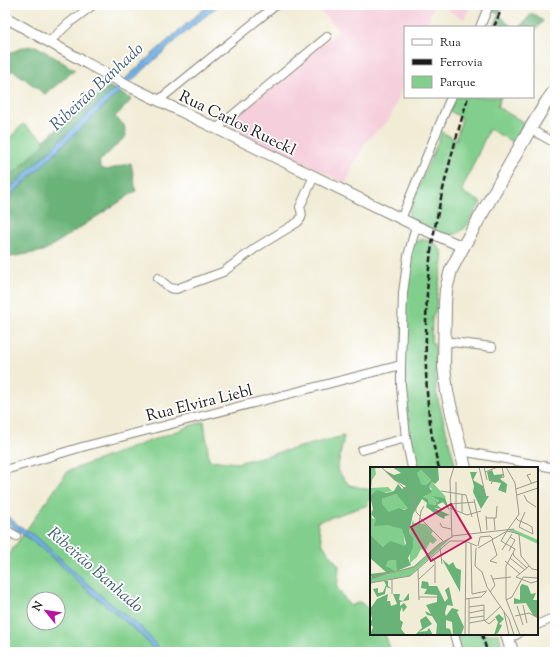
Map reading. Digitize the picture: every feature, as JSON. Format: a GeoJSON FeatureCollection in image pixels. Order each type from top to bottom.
{"type":"FeatureCollection","features":[{"type":"Feature","properties":{"kind":"main road"},"geometry":{"type":"LineString","coordinates":[[465,467],[445,378],[445,303],[448,281],[454,262],[530,129],[555,90]]}},
{"type":"Feature","properties":{"kind":"main road"},"geometry":{"type":"LineString","coordinates":[[511,635],[512,652]]}},
{"type":"Feature","properties":{"kind":"street"},"geometry":{"type":"LineString","coordinates":[[49,42],[69,23],[93,5]]}},
{"type":"Feature","properties":{"kind":"street"},"geometry":{"type":"LineString","coordinates":[[159,100],[276,5]]}},
{"type":"Feature","properties":{"kind":"street"},"geometry":{"type":"LineString","coordinates":[[480,26],[489,5]]}},
{"type":"Feature","properties":{"kind":"street","name":"Rua Carlos Rueckl"},"geometry":{"type":"LineString","coordinates":[[5,17],[133,88],[401,219],[463,247]]}},
{"type":"Feature","properties":{"kind":"street"},"geometry":{"type":"LineString","coordinates":[[217,128],[327,37]]}},
{"type":"Feature","properties":{"kind":"street"},"geometry":{"type":"LineString","coordinates":[[401,219],[451,98]]}},
{"type":"Feature","properties":{"kind":"street"},"geometry":{"type":"LineString","coordinates":[[530,129],[555,143]]}},
{"type":"Feature","properties":{"kind":"street"},"geometry":{"type":"LineString","coordinates":[[158,278],[170,288],[176,290],[223,272],[257,247],[301,219],[302,213],[300,207],[314,176]]}},
{"type":"Feature","properties":{"kind":"street"},"geometry":{"type":"LineString","coordinates":[[412,467],[406,438],[401,386],[401,365],[403,293],[408,256],[416,226]]}},
{"type":"Feature","properties":{"kind":"street"},"geometry":{"type":"LineString","coordinates":[[444,341],[492,347]]}},
{"type":"Feature","properties":{"kind":"street","name":"Rua Elvira Liebl"},"geometry":{"type":"LineString","coordinates":[[5,470],[82,447],[401,365]]}},
{"type":"Feature","properties":{"kind":"street"},"geometry":{"type":"LineString","coordinates":[[362,450],[406,438]]}},
{"type":"Feature","properties":{"kind":"street"},"geometry":{"type":"LineString","coordinates":[[461,451],[555,468]]}},
{"type":"Feature","properties":{"kind":"street"},"geometry":{"type":"LineString","coordinates":[[5,529],[16,536]]}},
{"type":"Feature","properties":{"kind":"street"},"geometry":{"type":"LineString","coordinates":[[538,625],[555,617]]}},
{"type":"Feature","properties":{"kind":"street"},"geometry":{"type":"LineString","coordinates":[[454,635],[459,652]]}},
{"type":"Feature","properties":{"kind":"shaded area"},"geometry":{"type":"Polygon","coordinates":[[[315,5],[434,5],[426,26],[404,26],[404,83],[390,119],[365,142],[346,183],[225,125],[339,31],[315,5]]]}},
{"type":"Feature","properties":{"kind":"shaded area"},"geometry":{"type":"Polygon","coordinates":[[[438,5],[471,5],[464,19],[438,5]]]}},
{"type":"Feature","properties":{"kind":"green space"},"geometry":{"type":"Polygon","coordinates":[[[493,5],[503,5],[499,14],[491,11],[493,5]]]}},
{"type":"Feature","properties":{"kind":"green space"},"geometry":{"type":"Polygon","coordinates":[[[532,13],[543,21],[534,32],[534,26],[521,26],[532,13]]]}},
{"type":"Feature","properties":{"kind":"green space"},"geometry":{"type":"Polygon","coordinates":[[[499,14],[511,26],[494,26],[499,14]]]}},
{"type":"Feature","properties":{"kind":"green space"},"geometry":{"type":"Polygon","coordinates":[[[36,46],[75,70],[45,94],[14,71],[5,71],[5,55],[24,47],[36,46]]]}},
{"type":"Feature","properties":{"kind":"green space"},"geometry":{"type":"Polygon","coordinates":[[[109,86],[114,89],[5,193],[5,181],[45,144],[44,140],[109,86]]]}},
{"type":"Feature","properties":{"kind":"green space"},"geometry":{"type":"Polygon","coordinates":[[[119,92],[132,99],[115,117],[124,125],[126,136],[99,162],[101,168],[107,170],[131,163],[136,191],[44,251],[5,258],[5,201],[119,92]]]}},
{"type":"Feature","properties":{"kind":"green space"},"geometry":{"type":"Polygon","coordinates":[[[456,98],[501,98],[497,107],[525,123],[513,142],[489,129],[461,192],[481,202],[466,227],[451,236],[442,235],[410,218],[409,213],[442,132],[456,140],[462,118],[450,111],[456,98]]]}},
{"type":"Feature","properties":{"kind":"green space"},"geometry":{"type":"Polygon","coordinates":[[[23,124],[44,140],[45,144],[5,181],[5,143],[23,124]]]}},
{"type":"Feature","properties":{"kind":"green space"},"geometry":{"type":"Polygon","coordinates":[[[423,239],[437,245],[442,252],[443,261],[436,309],[432,318],[431,342],[435,345],[436,390],[456,467],[412,467],[401,386],[403,293],[412,243],[423,239]]]}},
{"type":"Feature","properties":{"kind":"green space"},"geometry":{"type":"Polygon","coordinates":[[[204,421],[209,460],[237,463],[344,436],[337,470],[349,485],[370,490],[368,505],[317,522],[323,545],[339,566],[337,588],[350,606],[360,602],[370,610],[370,635],[385,635],[391,652],[5,652],[5,560],[68,471],[204,421]]]}},
{"type":"Feature","properties":{"kind":"green space"},"geometry":{"type":"Polygon","coordinates":[[[454,635],[499,635],[503,652],[459,652],[454,635]]]}},
{"type":"Feature","properties":{"kind":"water"},"geometry":{"type":"Polygon","coordinates":[[[209,5],[219,5],[181,36],[119,92],[5,201],[5,193],[131,74],[209,5]]]}},
{"type":"Feature","properties":{"kind":"water"},"geometry":{"type":"Polygon","coordinates":[[[5,514],[18,525],[38,538],[112,605],[143,629],[163,652],[156,652],[139,633],[79,583],[35,543],[15,529],[5,520],[5,514]]]}},
{"type":"Feature","properties":{"kind":"railway"},"geometry":{"type":"LineString","coordinates":[[494,26],[503,5]]}},
{"type":"Feature","properties":{"kind":"railway"},"geometry":{"type":"LineString","coordinates":[[439,467],[429,418],[427,384],[426,320],[428,282],[430,258],[437,216],[468,98]]}},
{"type":"Feature","properties":{"kind":"railway"},"geometry":{"type":"LineString","coordinates":[[482,635],[487,652]]}},
{"type":"Feature","properties":{"kind":"water label","name":"Ribeirão Banhado"},"geometry":{"type":"Point","coordinates":[96,86]}},
{"type":"Feature","properties":{"kind":"water label","name":"Ribeirão Banhado"},"geometry":{"type":"Point","coordinates":[96,569]}}]}
